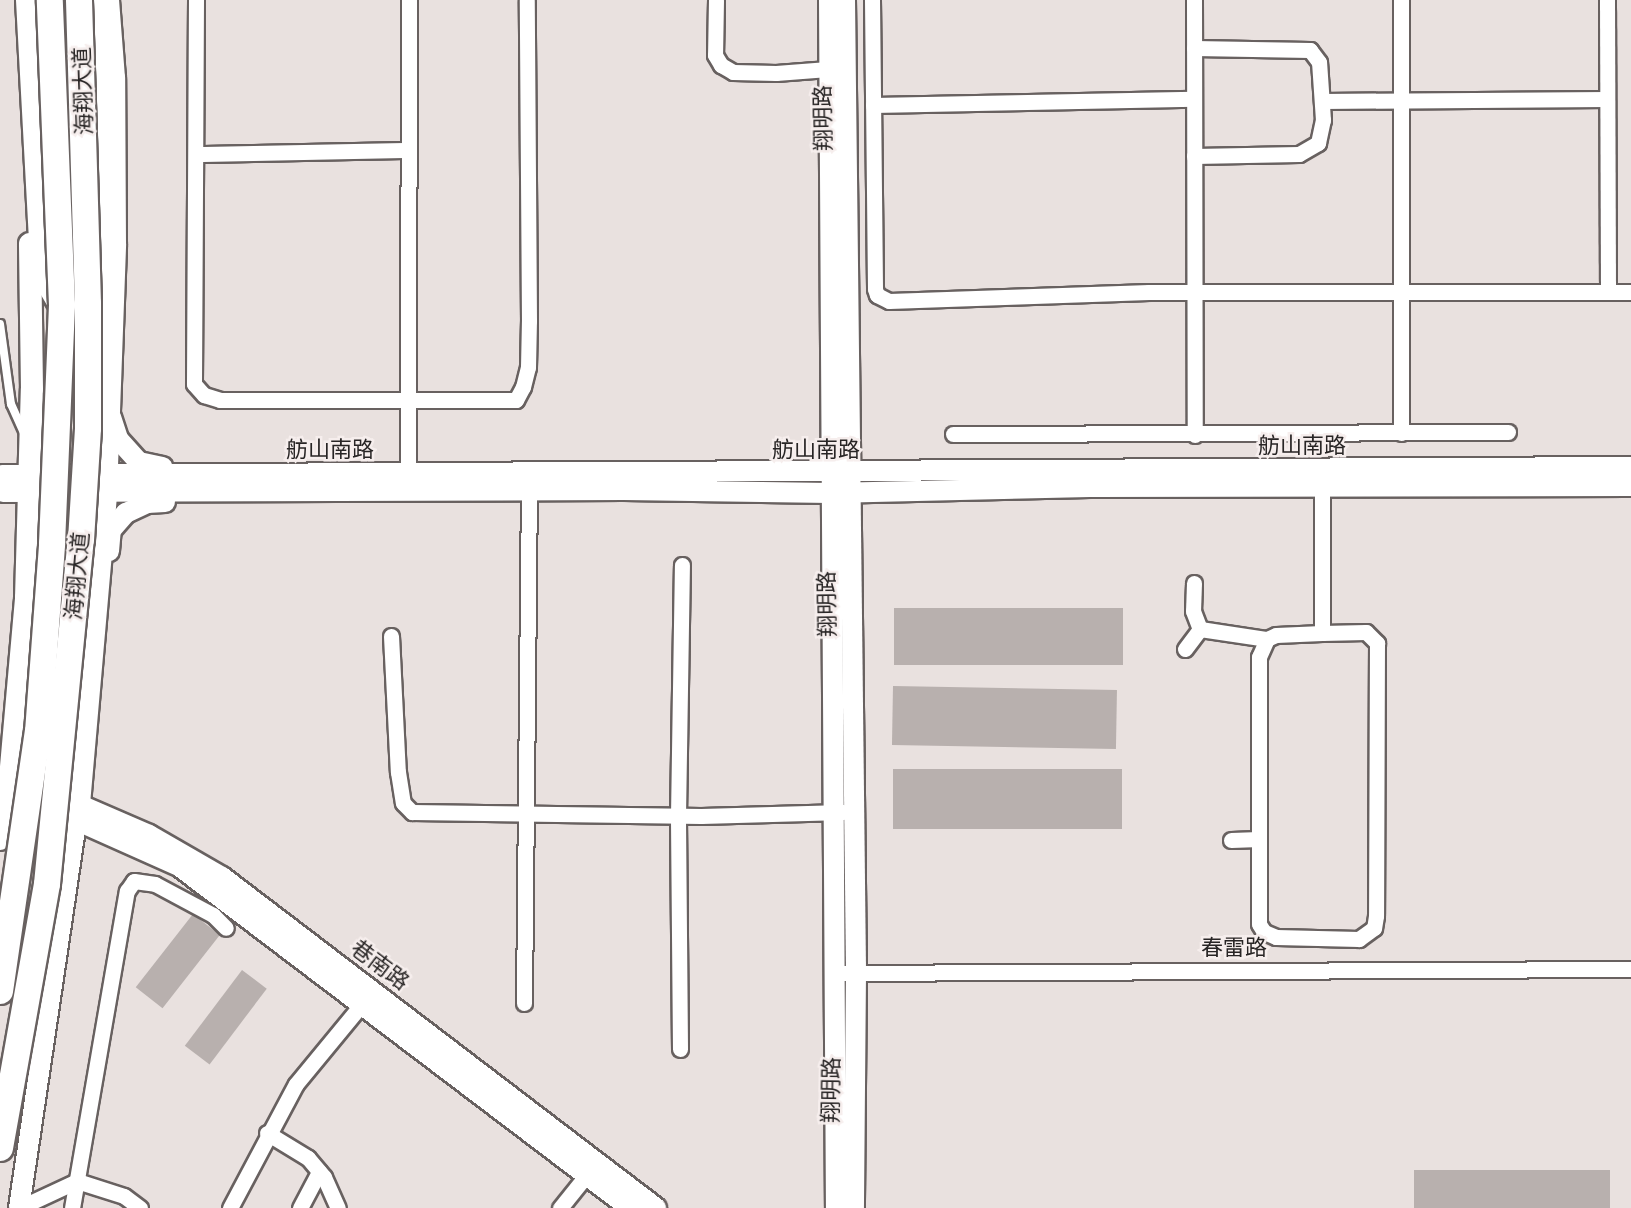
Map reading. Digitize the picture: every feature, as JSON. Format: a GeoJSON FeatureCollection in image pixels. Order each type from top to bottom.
{"type":"FeatureCollection","features":[{"type":"Feature","properties":{"kind":"highway"},"geometry":{"type":"LineString","coordinates":[[29,0],[34,58],[44,274],[62,305]]}},
{"type":"Feature","properties":{"kind":"highway","name":"海翔大道"},"geometry":{"type":"LineString","coordinates":[[0,991],[38,732],[52,544],[62,305],[50,0]]}},
{"type":"Feature","properties":{"kind":"highway","name":"海翔大道"},"geometry":{"type":"LineString","coordinates":[[0,1148],[50,850],[81,540],[87,428],[88,304],[79,0]]}},
{"type":"Feature","properties":{"kind":"highway"},"geometry":{"type":"LineString","coordinates":[[88,304],[101,256],[100,44],[96,0]]}},
{"type":"Feature","properties":{"kind":"main road"},"geometry":{"type":"LineString","coordinates":[[4,785],[26,598],[31,445],[32,284],[18,0]]}},
{"type":"Feature","properties":{"kind":"main road"},"geometry":{"type":"LineString","coordinates":[[77,812],[94,604],[107,484],[114,78],[108,0]]}},
{"type":"Feature","properties":{"kind":"street"},"geometry":{"type":"LineString","coordinates":[[196,0],[198,154],[194,384],[204,395],[220,400],[516,400],[523,387],[528,367],[527,0]]}},
{"type":"Feature","properties":{"kind":"street"},"geometry":{"type":"LineString","coordinates":[[408,483],[409,0]]}},
{"type":"Feature","properties":{"kind":"street"},"geometry":{"type":"LineString","coordinates":[[716,0],[715,55],[721,65],[733,72],[838,68]]}},
{"type":"Feature","properties":{"kind":"street","name":"翔明路"},"geometry":{"type":"LineString","coordinates":[[829,0],[838,68]]}},
{"type":"Feature","properties":{"kind":"street","name":"翔明路"},"geometry":{"type":"LineString","coordinates":[[845,0],[838,68],[840,484],[847,973],[854,1208]]}},
{"type":"Feature","properties":{"kind":"street"},"geometry":{"type":"LineString","coordinates":[[872,0],[877,295],[889,301],[1193,292],[1631,292]]}},
{"type":"Feature","properties":{"kind":"street"},"geometry":{"type":"LineString","coordinates":[[1194,0],[1195,435]]}},
{"type":"Feature","properties":{"kind":"street"},"geometry":{"type":"LineString","coordinates":[[1401,0],[1401,433]]}},
{"type":"Feature","properties":{"kind":"street"},"geometry":{"type":"LineString","coordinates":[[1607,0],[1608,292]]}},
{"type":"Feature","properties":{"kind":"street"},"geometry":{"type":"LineString","coordinates":[[1194,48],[1310,50],[1319,62],[1322,101],[1321,134],[1310,151],[1194,156]]}},
{"type":"Feature","properties":{"kind":"street"},"geometry":{"type":"LineString","coordinates":[[873,105],[1194,99]]}},
{"type":"Feature","properties":{"kind":"street"},"geometry":{"type":"LineString","coordinates":[[1322,101],[1607,99]]}},
{"type":"Feature","properties":{"kind":"street"},"geometry":{"type":"LineString","coordinates":[[198,154],[409,150]]}},
{"type":"Feature","properties":{"kind":"street"},"geometry":{"type":"LineString","coordinates":[[110,401],[118,439],[139,462],[154,467],[239,468],[281,483]]}},
{"type":"Feature","properties":{"kind":"street"},"geometry":{"type":"LineString","coordinates":[[953,434],[1195,435],[1508,432]]}},
{"type":"Feature","properties":{"kind":"street","name":"舫山南路"},"geometry":{"type":"LineString","coordinates":[[1,484],[529,482],[840,484],[1322,478],[1631,467]]}},
{"type":"Feature","properties":{"kind":"street"},"geometry":{"type":"LineString","coordinates":[[1322,478],[1322,633]]}},
{"type":"Feature","properties":{"kind":"street","name":"舫山南路"},"geometry":{"type":"LineString","coordinates":[[1322,478],[1631,486]]}},
{"type":"Feature","properties":{"kind":"street"},"geometry":{"type":"LineString","coordinates":[[524,1003],[529,482]]}},
{"type":"Feature","properties":{"kind":"street"},"geometry":{"type":"LineString","coordinates":[[94,604],[106,582],[111,530],[126,513],[147,503],[240,500],[281,483]]}},
{"type":"Feature","properties":{"kind":"street"},"geometry":{"type":"LineString","coordinates":[[680,1049],[678,816],[682,565]]}},
{"type":"Feature","properties":{"kind":"street"},"geometry":{"type":"LineString","coordinates":[[1194,583],[1193,611],[1200,629]]}},
{"type":"Feature","properties":{"kind":"street"},"geometry":{"type":"LineString","coordinates":[[1200,629],[1267,639],[1322,633],[1366,632],[1377,644],[1376,916],[1366,937],[1276,937],[1264,932],[1259,924],[1259,657],[1267,639]]}},
{"type":"Feature","properties":{"kind":"street"},"geometry":{"type":"LineString","coordinates":[[1185,649],[1200,629]]}},
{"type":"Feature","properties":{"kind":"street"},"geometry":{"type":"LineString","coordinates":[[391,636],[398,772],[403,803],[412,812],[678,816],[844,812]]}},
{"type":"Feature","properties":{"kind":"street"},"geometry":{"type":"LineString","coordinates":[[0,840],[4,785],[77,812],[19,1208]]}},
{"type":"Feature","properties":{"kind":"street","name":"巷南路"},"geometry":{"type":"LineString","coordinates":[[4,785],[53,795],[77,812],[149,835],[206,867],[369,997],[592,1168],[656,1208]]}},
{"type":"Feature","properties":{"kind":"street"},"geometry":{"type":"LineString","coordinates":[[1231,840],[1258,839]]}},
{"type":"Feature","properties":{"kind":"street"},"geometry":{"type":"LineString","coordinates":[[72,1208],[127,891],[134,881],[155,884],[213,915],[226,928]]}},
{"type":"Feature","properties":{"kind":"street","name":"春雷路"},"geometry":{"type":"LineString","coordinates":[[847,973],[1631,969]]}},
{"type":"Feature","properties":{"kind":"street","name":"翔明路"},"geometry":{"type":"LineString","coordinates":[[836,1208],[847,973]]}},
{"type":"Feature","properties":{"kind":"street"},"geometry":{"type":"LineString","coordinates":[[230,1208],[267,1133],[296,1084],[369,997]]}},
{"type":"Feature","properties":{"kind":"street"},"geometry":{"type":"LineString","coordinates":[[267,1133],[308,1158],[319,1172],[338,1208]]}},
{"type":"Feature","properties":{"kind":"street"},"geometry":{"type":"LineString","coordinates":[[561,1208],[592,1168]]}},
{"type":"Feature","properties":{"kind":"street","name":"巷南路"},"geometry":{"type":"LineString","coordinates":[[592,1168],[630,1208]]}},
{"type":"Feature","properties":{"kind":"street"},"geometry":{"type":"LineString","coordinates":[[300,1208],[319,1172]]}},
{"type":"Feature","properties":{"kind":"street"},"geometry":{"type":"LineString","coordinates":[[19,1208],[77,1181],[124,1196],[140,1208]]}},
{"type":"Feature","properties":{"kind":"lane"},"geometry":{"type":"LineString","coordinates":[[0,324],[11,404],[31,445]]}},
{"type":"Feature","properties":{"kind":"building"},"geometry":{"type":"Polygon","coordinates":[[[894,608],[1123,608],[1123,665],[894,665],[894,608]]]}},
{"type":"Feature","properties":{"kind":"building"},"geometry":{"type":"Polygon","coordinates":[[[893,686],[1117,690],[1116,749],[892,745],[893,686]]]}},
{"type":"Feature","properties":{"kind":"building"},"geometry":{"type":"Polygon","coordinates":[[[893,769],[1122,769],[1122,829],[893,829],[893,769]]]}},
{"type":"Feature","properties":{"kind":"building"},"geometry":{"type":"Polygon","coordinates":[[[193,914],[220,935],[163,1008],[136,987],[193,914]]]}},
{"type":"Feature","properties":{"kind":"building"},"geometry":{"type":"Polygon","coordinates":[[[242,970],[267,989],[210,1065],[185,1046],[242,970]]]}},
{"type":"Feature","properties":{"kind":"building"},"geometry":{"type":"Polygon","coordinates":[[[1414,1170],[1610,1170],[1610,1208],[1414,1208],[1414,1170]]]}}]}
